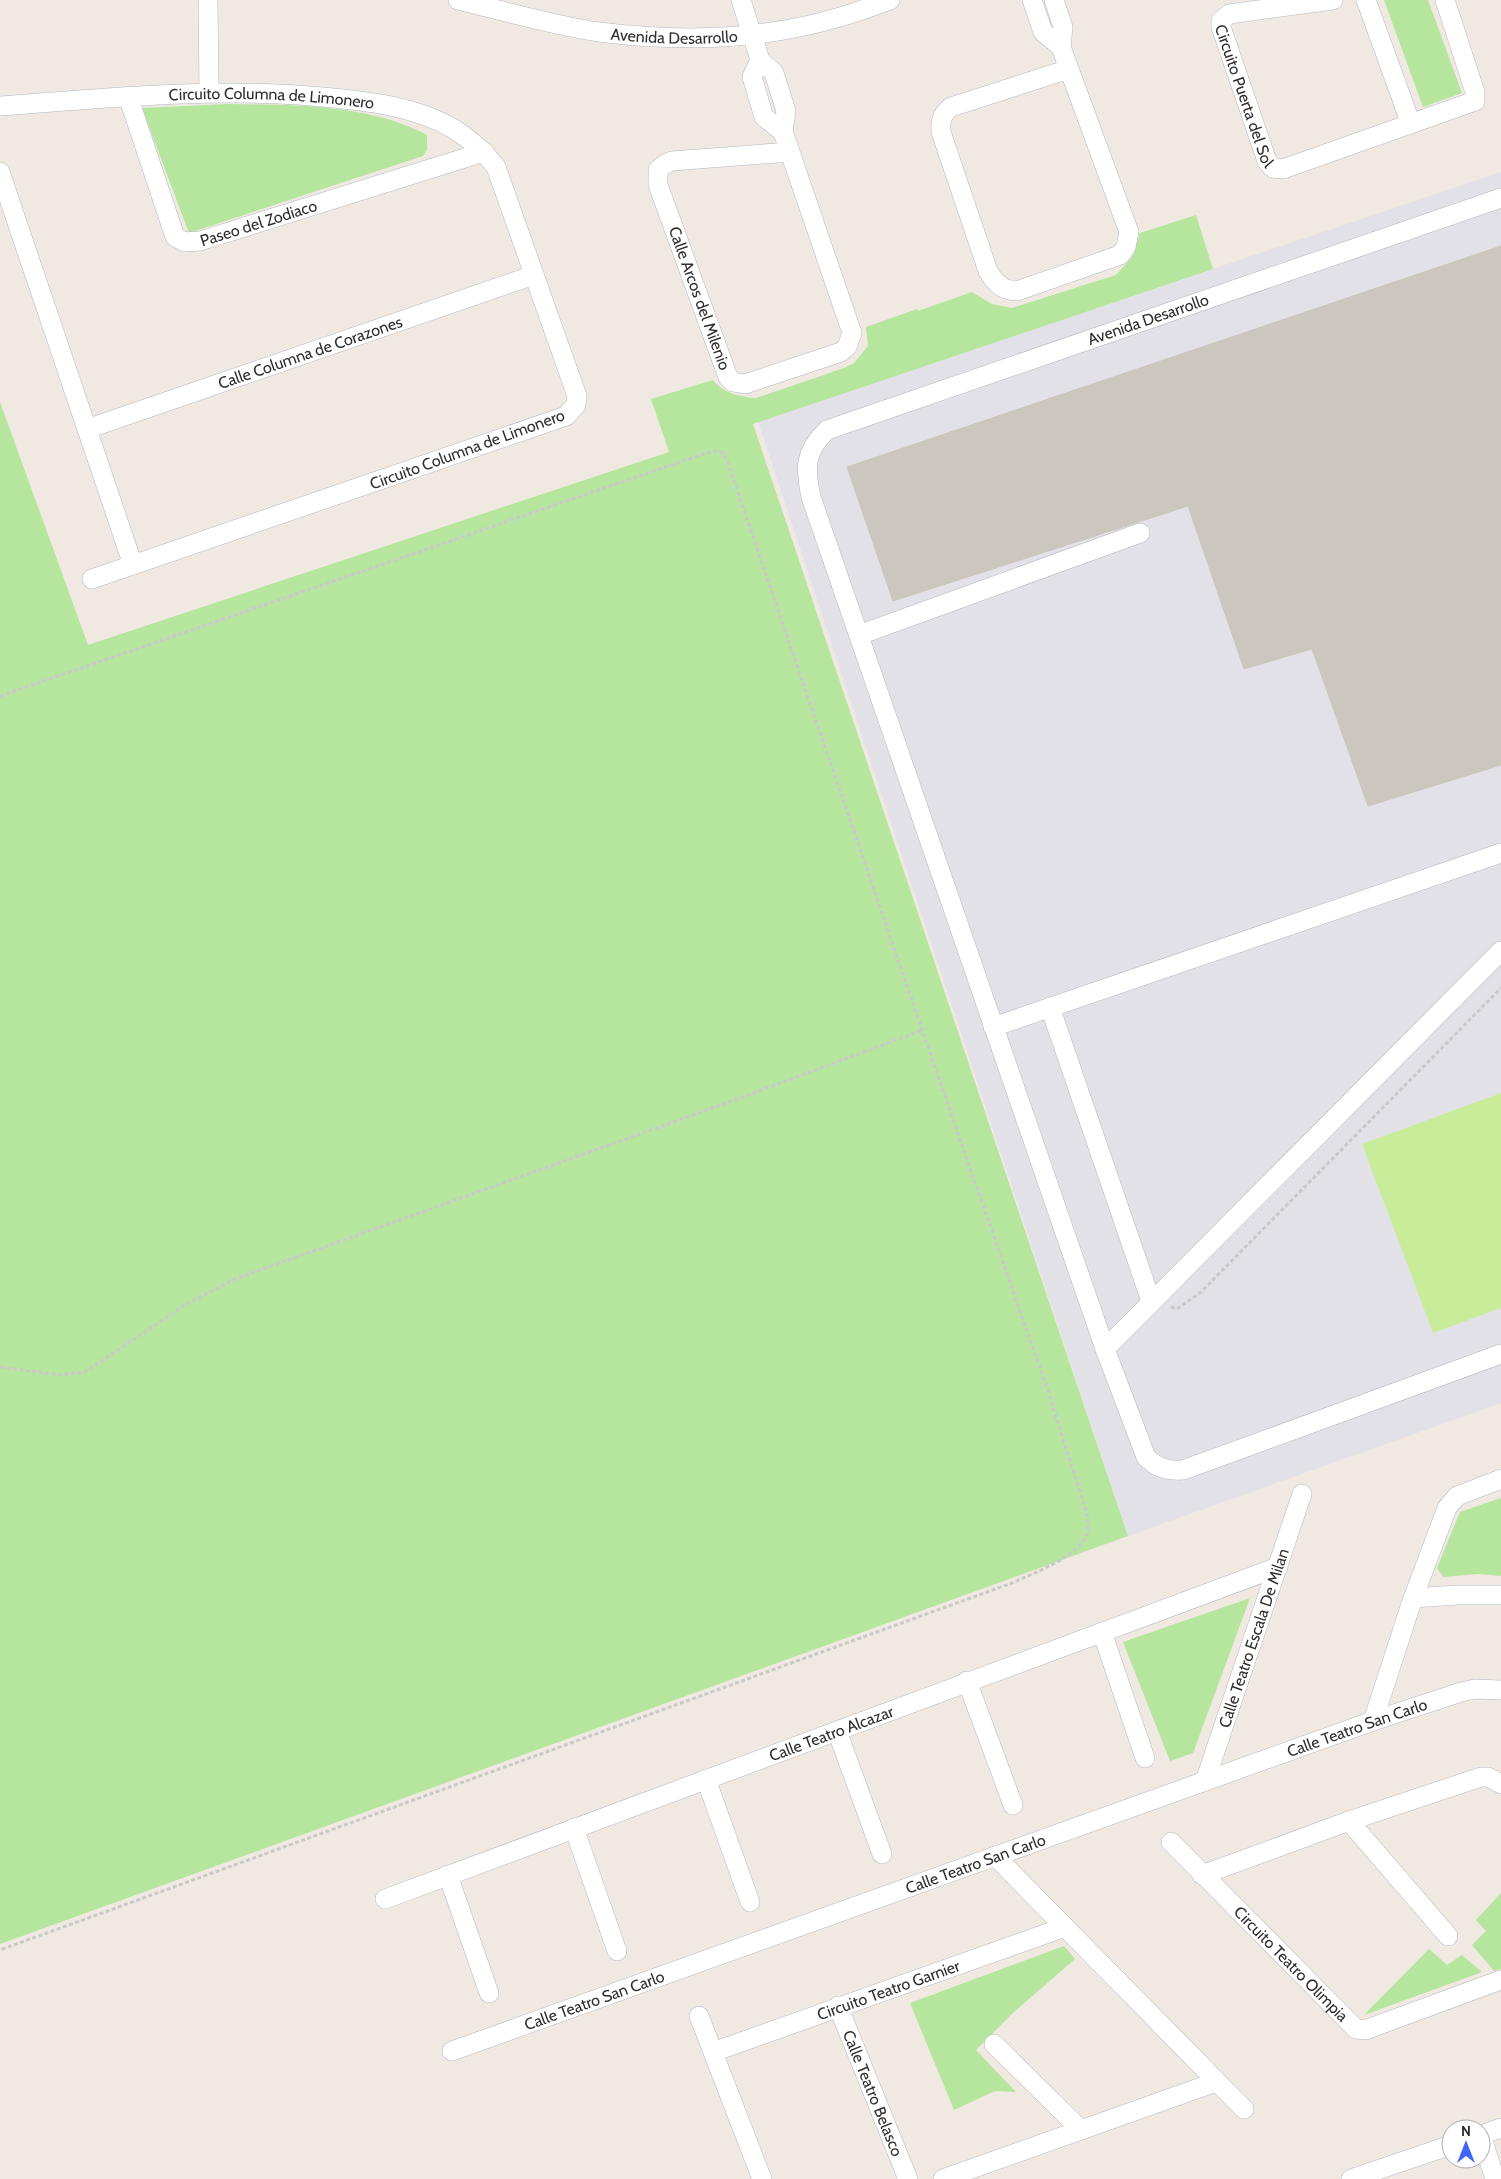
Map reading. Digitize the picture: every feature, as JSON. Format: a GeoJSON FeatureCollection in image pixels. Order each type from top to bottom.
{"type":"FeatureCollection","features":[{"type":"Feature","properties":{"kind":"street"},"geometry":{"type":"LineString","coordinates":[[208,0],[209,92]]}},
{"type":"Feature","properties":{"kind":"street","name":"Avenida Desarrollo"},"geometry":{"type":"LineString","coordinates":[[458,0],[551,23],[598,32],[688,38],[751,34],[787,29],[839,18],[890,0]]}},
{"type":"Feature","properties":{"kind":"street"},"geometry":{"type":"LineString","coordinates":[[1032,0],[1043,32],[1061,47]]}},
{"type":"Feature","properties":{"kind":"street"},"geometry":{"type":"LineString","coordinates":[[1054,0],[1064,27],[1061,47],[1129,232],[1128,241],[1120,255],[1017,291],[1008,290],[999,286],[988,271],[941,132],[941,118],[952,107],[1068,69]]}},
{"type":"Feature","properties":{"kind":"street","name":"Circuito Puerta del Sol"},"geometry":{"type":"LineString","coordinates":[[1333,0],[1229,14],[1221,21],[1221,27],[1267,161],[1273,168],[1283,169],[1473,103],[1476,99],[1476,92],[1445,0]]}},
{"type":"Feature","properties":{"kind":"street"},"geometry":{"type":"LineString","coordinates":[[1366,0],[1411,124]]}},
{"type":"Feature","properties":{"kind":"street","name":"Calle Arcos del Milenio"},"geometry":{"type":"LineString","coordinates":[[741,1],[760,60],[774,73],[786,112],[783,132],[790,152],[852,334],[848,347],[841,352],[745,384],[738,384],[728,377],[658,184],[658,170],[665,164],[672,162],[790,152]]}},
{"type":"Feature","properties":{"kind":"street","name":"Circuito Columna de Limonero"},"geometry":{"type":"LineString","coordinates":[[0,106],[128,96],[209,92],[272,92],[365,101],[409,111],[452,128],[484,152],[496,167],[575,387],[576,405],[566,416],[92,579]]}},
{"type":"Feature","properties":{"kind":"street","name":"Paseo del Zodiaco"},"geometry":{"type":"LineString","coordinates":[[128,96],[175,237],[186,242],[200,241],[484,152]]}},
{"type":"Feature","properties":{"kind":"street"},"geometry":{"type":"LineString","coordinates":[[0,172],[133,565]]}},
{"type":"Feature","properties":{"kind":"street","name":"Avenida Desarrollo"},"geometry":{"type":"LineString","coordinates":[[860,635],[811,497],[807,478],[808,457],[815,442],[826,430],[1501,198]]}},
{"type":"Feature","properties":{"kind":"street","name":"Calle Columna de Corazones"},"geometry":{"type":"LineString","coordinates":[[87,429],[534,275]]}},
{"type":"Feature","properties":{"kind":"street"},"geometry":{"type":"LineString","coordinates":[[1140,533],[860,635],[1105,1349],[1146,1457],[1155,1466],[1169,1470],[1182,1470],[1501,1354]]}},
{"type":"Feature","properties":{"kind":"street"},"geometry":{"type":"LineString","coordinates":[[993,1027],[1501,853]]}},
{"type":"Feature","properties":{"kind":"street"},"geometry":{"type":"LineString","coordinates":[[1105,1349],[1501,950]]}},
{"type":"Feature","properties":{"kind":"street"},"geometry":{"type":"LineString","coordinates":[[1050,1007],[1151,1301]]}},
{"type":"Feature","properties":{"kind":"street"},"geometry":{"type":"LineString","coordinates":[[1373,1721],[1413,1598],[1451,1501],[1465,1492],[1501,1479]]}},
{"type":"Feature","properties":{"kind":"street","name":"Calle Teatro Escala De Milan"},"geometry":{"type":"LineString","coordinates":[[1205,1781],[1302,1494]]}},
{"type":"Feature","properties":{"kind":"street","name":"Calle Teatro Alcazar"},"geometry":{"type":"LineString","coordinates":[[385,1899],[1278,1567]]}},
{"type":"Feature","properties":{"kind":"street"},"geometry":{"type":"LineString","coordinates":[[1413,1598],[1456,1595],[1501,1595]]}},
{"type":"Feature","properties":{"kind":"street"},"geometry":{"type":"LineString","coordinates":[[1102,1632],[1145,1758]]}},
{"type":"Feature","properties":{"kind":"street"},"geometry":{"type":"LineString","coordinates":[[967,1682],[1013,1805]]}},
{"type":"Feature","properties":{"kind":"street","name":"Calle Teatro San Carlo"},"geometry":{"type":"LineString","coordinates":[[452,2051],[1373,1721],[1461,1692],[1476,1689],[1501,1690]]}},
{"type":"Feature","properties":{"kind":"street"},"geometry":{"type":"LineString","coordinates":[[837,1732],[882,1854]]}},
{"type":"Feature","properties":{"kind":"street"},"geometry":{"type":"LineString","coordinates":[[1202,1875],[1350,1821],[1481,1777],[1488,1777],[1501,1784]]}},
{"type":"Feature","properties":{"kind":"street"},"geometry":{"type":"LineString","coordinates":[[706,1779],[750,1902]]}},
{"type":"Feature","properties":{"kind":"street"},"geometry":{"type":"LineString","coordinates":[[1350,1821],[1448,1936]]}},
{"type":"Feature","properties":{"kind":"street"},"geometry":{"type":"LineString","coordinates":[[574,1828],[617,1951]]}},
{"type":"Feature","properties":{"kind":"street","name":"Circuito Teatro Olimpia"},"geometry":{"type":"LineString","coordinates":[[1171,1842],[1356,2029],[1365,2030],[1501,1980]]}},
{"type":"Feature","properties":{"kind":"street"},"geometry":{"type":"LineString","coordinates":[[995,1856],[1244,2109]]}},
{"type":"Feature","properties":{"kind":"street"},"geometry":{"type":"LineString","coordinates":[[448,1875],[489,1993]]}},
{"type":"Feature","properties":{"kind":"street","name":"Circuito Teatro Garnier"},"geometry":{"type":"LineString","coordinates":[[713,2052],[838,2006],[1065,1927]]}},
{"type":"Feature","properties":{"kind":"street","name":"Calle Teatro Belasco"},"geometry":{"type":"LineString","coordinates":[[838,2006],[908,2179]]}},
{"type":"Feature","properties":{"kind":"street"},"geometry":{"type":"LineString","coordinates":[[699,2016],[762,2179]]}},
{"type":"Feature","properties":{"kind":"street"},"geometry":{"type":"LineString","coordinates":[[994,2044],[1080,2129]]}},
{"type":"Feature","properties":{"kind":"street"},"geometry":{"type":"LineString","coordinates":[[943,2179],[1216,2082]]}},
{"type":"Feature","properties":{"kind":"street"},"geometry":{"type":"LineString","coordinates":[[1351,2179],[1441,2148]]}},
{"type":"Feature","properties":{"kind":"street"},"geometry":{"type":"LineString","coordinates":[[1491,2166],[1495,2179]]}},
{"type":"Feature","properties":{"kind":"path"},"geometry":{"type":"LineString","coordinates":[[0,696],[716,450],[723,453],[1048,1391],[1087,1514],[1088,1532],[1083,1542],[1076,1549],[1051,1565],[1012,1583],[0,1950]]}},
{"type":"Feature","properties":{"kind":"path"},"geometry":{"type":"LineString","coordinates":[[1151,1301],[1177,1309],[1201,1292],[1501,988]]}},
{"type":"Feature","properties":{"kind":"path"},"geometry":{"type":"LineString","coordinates":[[0,1367],[61,1375],[85,1372],[185,1305],[235,1280],[923,1030]]}},
{"type":"Feature","properties":{"kind":"shaded area"},"geometry":{"type":"Polygon","coordinates":[[[1501,172],[1501,1403],[1128,1536],[758,422],[1501,172]]]}},
{"type":"Feature","properties":{"kind":"green space"},"geometry":{"type":"Polygon","coordinates":[[[1384,0],[1428,0],[1462,93],[1423,107],[1384,0]]]}},
{"type":"Feature","properties":{"kind":"green space"},"geometry":{"type":"Polygon","coordinates":[[[228,104],[330,108],[380,117],[427,135],[427,150],[423,156],[189,233],[142,108],[228,104]]]}},
{"type":"Feature","properties":{"kind":"green space"},"geometry":{"type":"Polygon","coordinates":[[[1196,215],[1213,269],[753,424],[1128,1536],[0,1944],[0,402],[88,645],[669,452],[651,399],[713,380],[732,394],[756,398],[854,363],[868,346],[866,327],[917,309],[918,311],[972,292],[992,304],[1012,308],[1116,275],[1132,257],[1140,233],[1196,215]]]}},
{"type":"Feature","properties":{"kind":"green space"},"geometry":{"type":"Polygon","coordinates":[[[1501,1093],[1501,1308],[1433,1333],[1362,1144],[1501,1093]]]}},
{"type":"Feature","properties":{"kind":"green space"},"geometry":{"type":"Polygon","coordinates":[[[1501,1498],[1501,1576],[1478,1574],[1443,1577],[1437,1568],[1460,1512],[1501,1498]]]}},
{"type":"Feature","properties":{"kind":"green space"},"geometry":{"type":"Polygon","coordinates":[[[1250,1598],[1193,1753],[1170,1761],[1123,1642],[1250,1598]]]}},
{"type":"Feature","properties":{"kind":"green space"},"geometry":{"type":"Polygon","coordinates":[[[1501,1893],[1501,1969],[1494,1971],[1472,1945],[1486,1931],[1476,1920],[1501,1893]]]}},
{"type":"Feature","properties":{"kind":"green space"},"geometry":{"type":"Polygon","coordinates":[[[1064,1946],[1075,1959],[1015,2011],[976,2050],[1016,2092],[995,2091],[954,2110],[910,2003],[1064,1946]]]}},
{"type":"Feature","properties":{"kind":"green space"},"geometry":{"type":"Polygon","coordinates":[[[1429,1949],[1447,1965],[1462,1955],[1482,1972],[1364,2015],[1429,1949]]]}},
{"type":"Feature","properties":{"kind":"building"},"geometry":{"type":"Polygon","coordinates":[[[1501,246],[1501,765],[1368,806],[1312,649],[1244,669],[1188,506],[893,601],[847,467],[1501,246]]]}}]}
